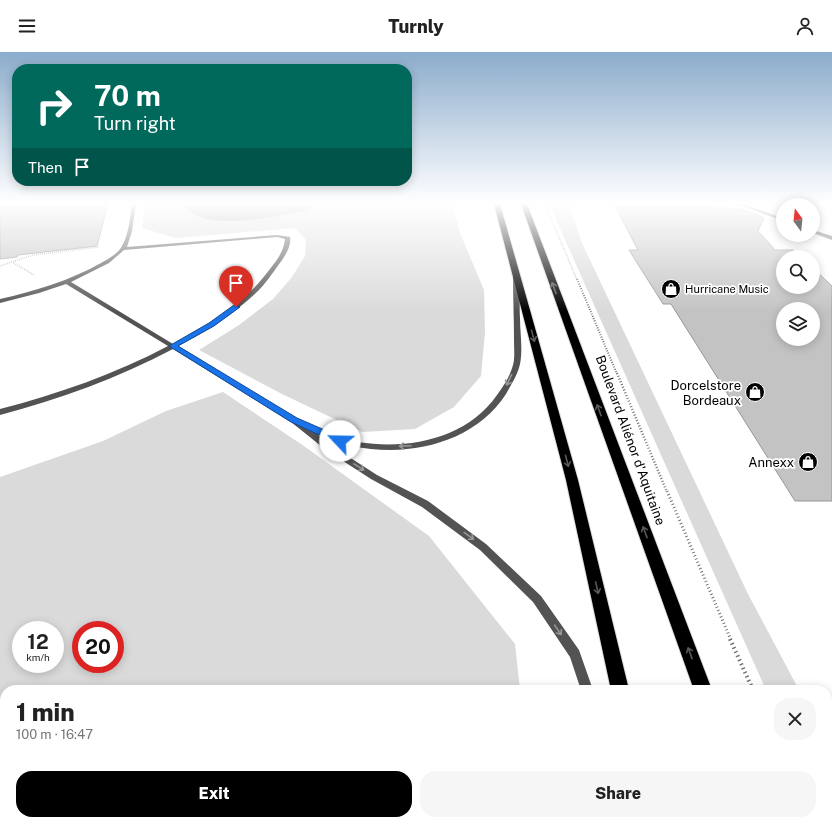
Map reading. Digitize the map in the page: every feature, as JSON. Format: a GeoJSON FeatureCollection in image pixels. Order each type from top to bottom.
{"type":"FeatureCollection","features":[{"type":"Feature","properties":{"kind":"highway"},"geometry":{"type":"LineString","coordinates":[[507,240],[572,480],[619,685]]}},
{"type":"Feature","properties":{"kind":"highway","name":"Boulevard Aliénor d'Aquitaine"},"geometry":{"type":"LineString","coordinates":[[537,240],[701,685]]}},
{"type":"Feature","properties":{"kind":"lane"},"geometry":{"type":"LineString","coordinates":[[123,249],[126,240]]}},
{"type":"Feature","properties":{"kind":"lane"},"geometry":{"type":"LineString","coordinates":[[0,301],[37,292],[67,282],[103,264],[123,249],[229,240]]}},
{"type":"Feature","properties":{"kind":"lane"},"geometry":{"type":"LineString","coordinates":[[0,412],[94,382],[172,346],[211,325],[249,298],[273,270],[282,256],[287,240]]}},
{"type":"Feature","properties":{"kind":"lane"},"geometry":{"type":"LineString","coordinates":[[67,282],[294,420],[340,441],[364,445],[390,446],[416,445],[439,440],[460,431],[480,419],[502,395],[516,364],[516,273]]}},
{"type":"Feature","properties":{"kind":"lane"},"geometry":{"type":"LineString","coordinates":[[294,420],[329,448],[374,476],[425,504],[483,547],[537,599],[575,654],[585,685]]}},
{"type":"Feature","properties":{"kind":"path"},"geometry":{"type":"LineString","coordinates":[[560,240],[720,617],[751,685]]}},
{"type":"Feature","properties":{"kind":"shaded area"},"geometry":{"type":"Polygon","coordinates":[[[306,240],[463,240],[484,290],[485,332],[481,376],[454,407],[415,429],[362,432],[282,394],[199,350],[239,325],[273,299],[292,277],[305,256],[306,240]]]}},
{"type":"Feature","properties":{"kind":"shaded area"},"geometry":{"type":"Polygon","coordinates":[[[565,240],[581,240],[748,594],[796,685],[764,685],[565,240]]]}},
{"type":"Feature","properties":{"kind":"shaded area"},"geometry":{"type":"Polygon","coordinates":[[[223,392],[301,444],[429,536],[515,644],[519,685],[0,685],[0,477],[103,441],[166,411],[223,392]]]}},
{"type":"Feature","properties":{"kind":"building"},"geometry":{"type":"Polygon","coordinates":[[[0,240],[99,240],[97,246],[18,255],[17,257],[0,259],[0,240]]]}},
{"type":"Feature","properties":{"kind":"building"},"geometry":{"type":"Polygon","coordinates":[[[633,240],[766,240],[776,250],[776,294],[820,294],[820,275],[832,286],[832,501],[795,501],[671,304],[663,304],[629,250],[638,250],[633,240]]]}},
{"type":"Feature","properties":{"kind":"place","name":"Hurricane Music"},"geometry":{"type":"Point","coordinates":[671,289]}},
{"type":"Feature","properties":{"kind":"place","name":"Dorcelstore Bordeaux"},"geometry":{"type":"Point","coordinates":[755,392]}},
{"type":"Feature","properties":{"kind":"place","name":"Annexx"},"geometry":{"type":"Point","coordinates":[808,462]}},
{"type":"Feature","properties":{"kind":"route"},"geometry":{"type":"LineString","coordinates":[[236,307],[211,325],[172,346],[294,420],[340,441]]}}]}
